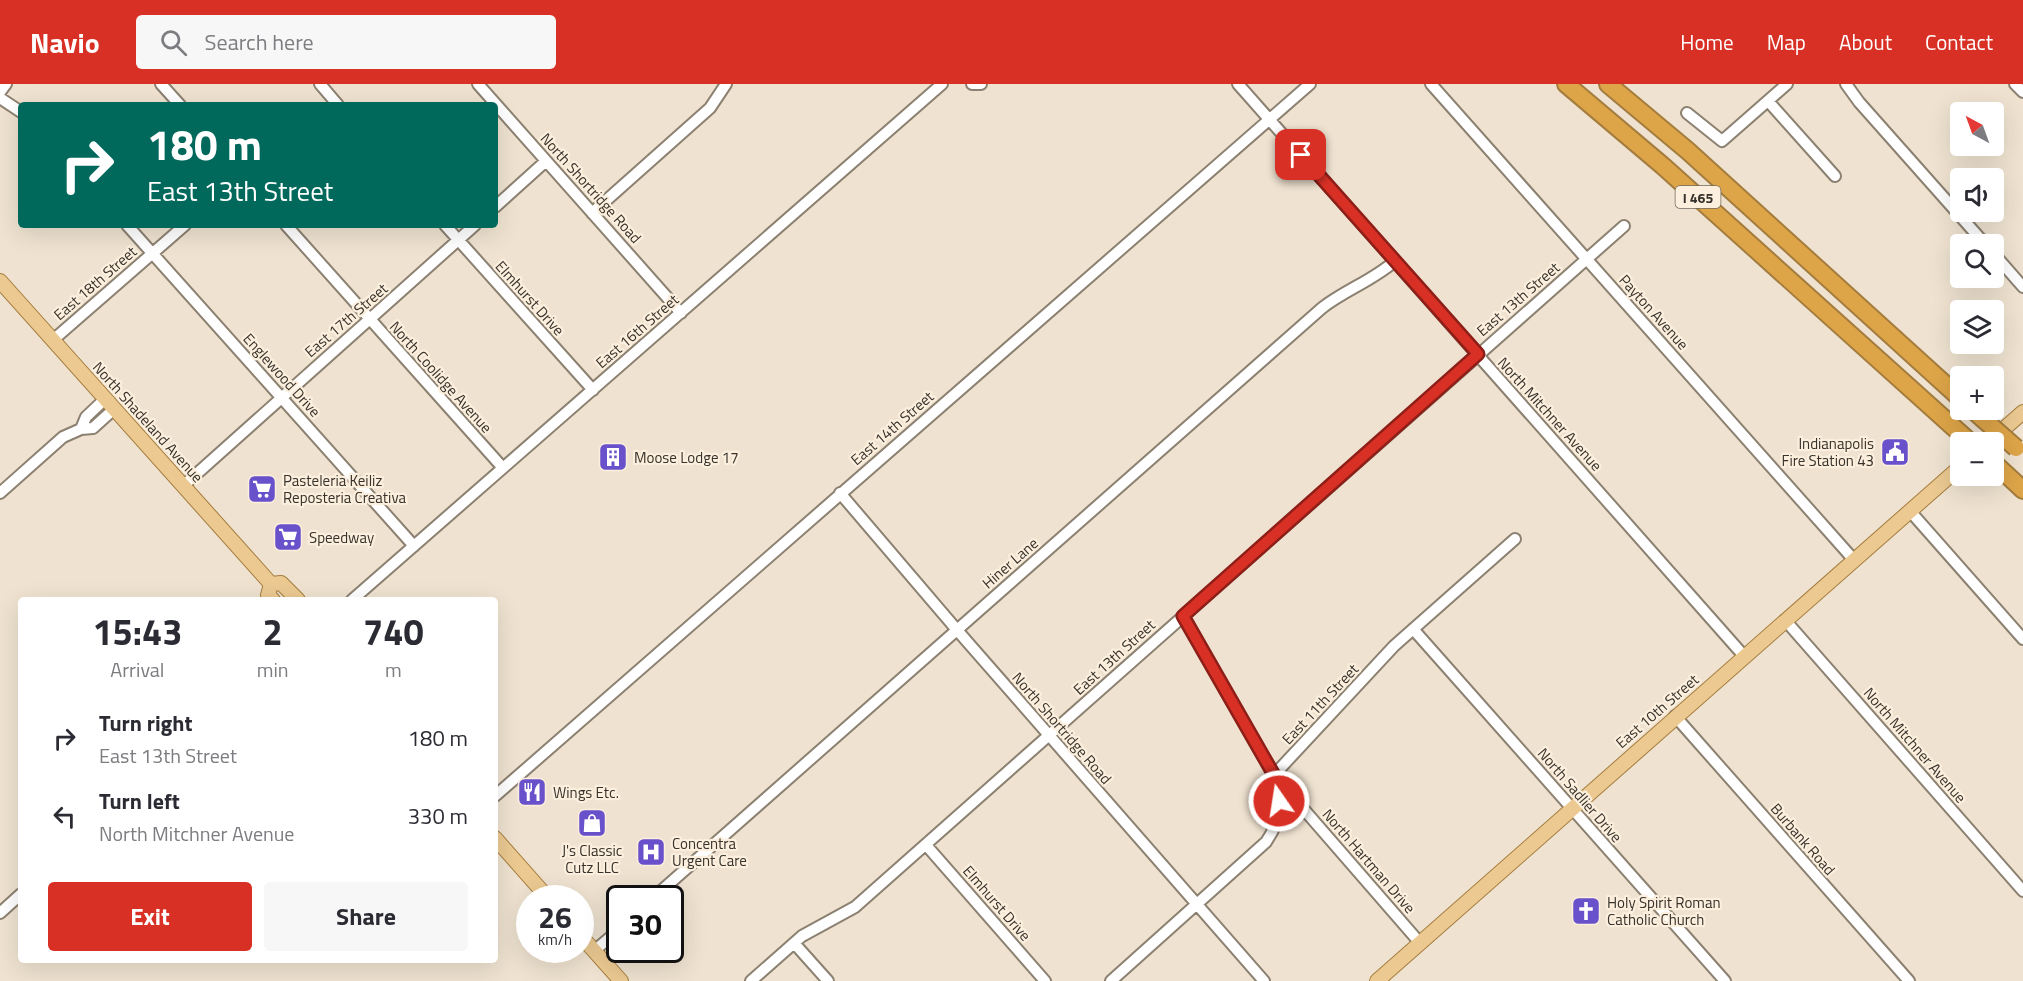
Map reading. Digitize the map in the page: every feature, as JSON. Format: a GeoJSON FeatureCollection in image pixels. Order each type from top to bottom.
{"type":"FeatureCollection","features":[{"type":"Feature","properties":{"kind":"highway","name":"I 465"},"geometry":{"type":"LineString","coordinates":[[1566,84],[1649,153],[1958,432]]}},
{"type":"Feature","properties":{"kind":"highway","name":"I 465"},"geometry":{"type":"LineString","coordinates":[[1608,84],[1688,151],[1950,389]]}},
{"type":"Feature","properties":{"kind":"highway"},"geometry":{"type":"LineString","coordinates":[[1985,420],[2020,451]]}},
{"type":"Feature","properties":{"kind":"highway"},"geometry":{"type":"LineString","coordinates":[[2004,473],[2023,490]]}},
{"type":"Feature","properties":{"kind":"main road","name":"North Shadeland Avenue"},"geometry":{"type":"LineString","coordinates":[[0,281],[271,584],[281,583],[295,597]]}},
{"type":"Feature","properties":{"kind":"main road"},"geometry":{"type":"LineString","coordinates":[[2000,432],[2023,412]]}},
{"type":"Feature","properties":{"kind":"main road","name":"East 10th Street"},"geometry":{"type":"LineString","coordinates":[[1377,981],[1950,476]]}},
{"type":"Feature","properties":{"kind":"main road"},"geometry":{"type":"LineString","coordinates":[[270,597],[268,595],[271,584]]}},
{"type":"Feature","properties":{"kind":"main road"},"geometry":{"type":"LineString","coordinates":[[498,841],[537,885]]}},
{"type":"Feature","properties":{"kind":"main road"},"geometry":{"type":"LineString","coordinates":[[594,951],[621,981]]}},
{"type":"Feature","properties":{"kind":"street"},"geometry":{"type":"LineString","coordinates":[[0,92],[6,84]]}},
{"type":"Feature","properties":{"kind":"street"},"geometry":{"type":"LineString","coordinates":[[161,84],[177,102]]}},
{"type":"Feature","properties":{"kind":"street"},"geometry":{"type":"LineString","coordinates":[[320,84],[335,101]]}},
{"type":"Feature","properties":{"kind":"street","name":"North Shortridge Road"},"geometry":{"type":"LineString","coordinates":[[478,84],[494,102]]}},
{"type":"Feature","properties":{"kind":"street"},"geometry":{"type":"LineString","coordinates":[[592,213],[710,108],[726,84]]}},
{"type":"Feature","properties":{"kind":"street","name":"East 16th Street"},"geometry":{"type":"LineString","coordinates":[[355,597],[942,84]]}},
{"type":"Feature","properties":{"kind":"street"},"geometry":{"type":"LineString","coordinates":[[972,84],[981,84]]}},
{"type":"Feature","properties":{"kind":"street","name":"North Mitchner Avenue"},"geometry":{"type":"LineString","coordinates":[[1238,84],[1744,656]]}},
{"type":"Feature","properties":{"kind":"street","name":"East 14th Street"},"geometry":{"type":"LineString","coordinates":[[498,793],[1311,84]]}},
{"type":"Feature","properties":{"kind":"street","name":"Payton Avenue"},"geometry":{"type":"LineString","coordinates":[[1431,84],[1854,560]]}},
{"type":"Feature","properties":{"kind":"street"},"geometry":{"type":"LineString","coordinates":[[1687,113],[1722,141],[1787,84]]}},
{"type":"Feature","properties":{"kind":"street"},"geometry":{"type":"LineString","coordinates":[[1846,84],[1859,102],[1976,234]]}},
{"type":"Feature","properties":{"kind":"street"},"geometry":{"type":"LineString","coordinates":[[2014,84],[2023,92]]}},
{"type":"Feature","properties":{"kind":"street"},"geometry":{"type":"LineString","coordinates":[[0,98],[18,110]]}},
{"type":"Feature","properties":{"kind":"street"},"geometry":{"type":"LineString","coordinates":[[1768,101],[1835,176]]}},
{"type":"Feature","properties":{"kind":"street","name":"North Shortridge Road"},"geometry":{"type":"LineString","coordinates":[[498,107],[681,313]]}},
{"type":"Feature","properties":{"kind":"street"},"geometry":{"type":"LineString","coordinates":[[498,204],[546,161]]}},
{"type":"Feature","properties":{"kind":"street","name":"East 13th Street"},"geometry":{"type":"LineString","coordinates":[[751,981],[802,936],[855,908],[1624,226]]}},
{"type":"Feature","properties":{"kind":"street","name":"Englewood Drive"},"geometry":{"type":"LineString","coordinates":[[130,228],[414,546]]}},
{"type":"Feature","properties":{"kind":"street","name":"East 18th Street"},"geometry":{"type":"LineString","coordinates":[[53,340],[181,228]]}},
{"type":"Feature","properties":{"kind":"street","name":"North Coolidge Avenue"},"geometry":{"type":"LineString","coordinates":[[289,228],[503,468]]}},
{"type":"Feature","properties":{"kind":"street","name":"Elmhurst Drive"},"geometry":{"type":"LineString","coordinates":[[448,228],[592,390]]}},
{"type":"Feature","properties":{"kind":"street","name":"East 17th Street"},"geometry":{"type":"LineString","coordinates":[[183,486],[472,228]]}},
{"type":"Feature","properties":{"kind":"street","name":"Hiner Lane"},"geometry":{"type":"LineString","coordinates":[[668,885],[1322,308],[1376,276],[1395,261]]}},
{"type":"Feature","properties":{"kind":"street"},"geometry":{"type":"LineString","coordinates":[[2004,265],[2023,287]]}},
{"type":"Feature","properties":{"kind":"street"},"geometry":{"type":"LineString","coordinates":[[0,493],[63,437],[81,429],[86,417],[110,404]]}},
{"type":"Feature","properties":{"kind":"street","name":"North Shortridge Road"},"geometry":{"type":"LineString","coordinates":[[840,493],[1264,981]]}},
{"type":"Feature","properties":{"kind":"street"},"geometry":{"type":"LineString","coordinates":[[1910,511],[2023,639]]}},
{"type":"Feature","properties":{"kind":"street","name":"East 11th Street"},"geometry":{"type":"LineString","coordinates":[[1274,775],[1394,646],[1515,539]]}},
{"type":"Feature","properties":{"kind":"street","name":"North Hartman Drive"},"geometry":{"type":"LineString","coordinates":[[1183,616],[1274,775],[1420,943]]}},
{"type":"Feature","properties":{"kind":"street","name":"North Mitchner Avenue"},"geometry":{"type":"LineString","coordinates":[[1785,620],[2023,891]]}},
{"type":"Feature","properties":{"kind":"street","name":"North Sadlier Drive"},"geometry":{"type":"LineString","coordinates":[[1413,629],[1725,981]]}},
{"type":"Feature","properties":{"kind":"street","name":"Burbank Road"},"geometry":{"type":"LineString","coordinates":[[1675,716],[1909,981]]}},
{"type":"Feature","properties":{"kind":"street"},"geometry":{"type":"LineString","coordinates":[[1111,981],[1260,849],[1278,820],[1278,790],[1274,775]]}},
{"type":"Feature","properties":{"kind":"street","name":"Elmhurst Drive"},"geometry":{"type":"LineString","coordinates":[[926,845],[1045,981]]}},
{"type":"Feature","properties":{"kind":"street"},"geometry":{"type":"LineString","coordinates":[[0,913],[18,897]]}},
{"type":"Feature","properties":{"kind":"street"},"geometry":{"type":"LineString","coordinates":[[594,951],[606,941]]}},
{"type":"Feature","properties":{"kind":"street"},"geometry":{"type":"LineString","coordinates":[[794,943],[828,981]]}},
{"type":"Feature","properties":{"kind":"place","name":"Indianapolis Fire Station 43"},"geometry":{"type":"Point","coordinates":[1895,452]}},
{"type":"Feature","properties":{"kind":"place","name":"Moose Lodge 17"},"geometry":{"type":"Point","coordinates":[613,457]}},
{"type":"Feature","properties":{"kind":"place","name":"Pasteleria Keiliz Reposteria Creativa"},"geometry":{"type":"Point","coordinates":[262,489]}},
{"type":"Feature","properties":{"kind":"place","name":"Speedway"},"geometry":{"type":"Point","coordinates":[288,537]}},
{"type":"Feature","properties":{"kind":"place","name":"Wings Etc."},"geometry":{"type":"Point","coordinates":[532,792]}},
{"type":"Feature","properties":{"kind":"place","name":"J's Classic Cutz LLC"},"geometry":{"type":"Point","coordinates":[592,823]}},
{"type":"Feature","properties":{"kind":"place","name":"Concentra Urgent Care"},"geometry":{"type":"Point","coordinates":[651,852]}},
{"type":"Feature","properties":{"kind":"place","name":"Holy Spirit Roman Catholic Church"},"geometry":{"type":"Point","coordinates":[1586,911]}},
{"type":"Feature","properties":{"kind":"route"},"geometry":{"type":"LineString","coordinates":[[1279,801],[1274,775],[1183,616],[1478,354],[1301,155]]}}]}
